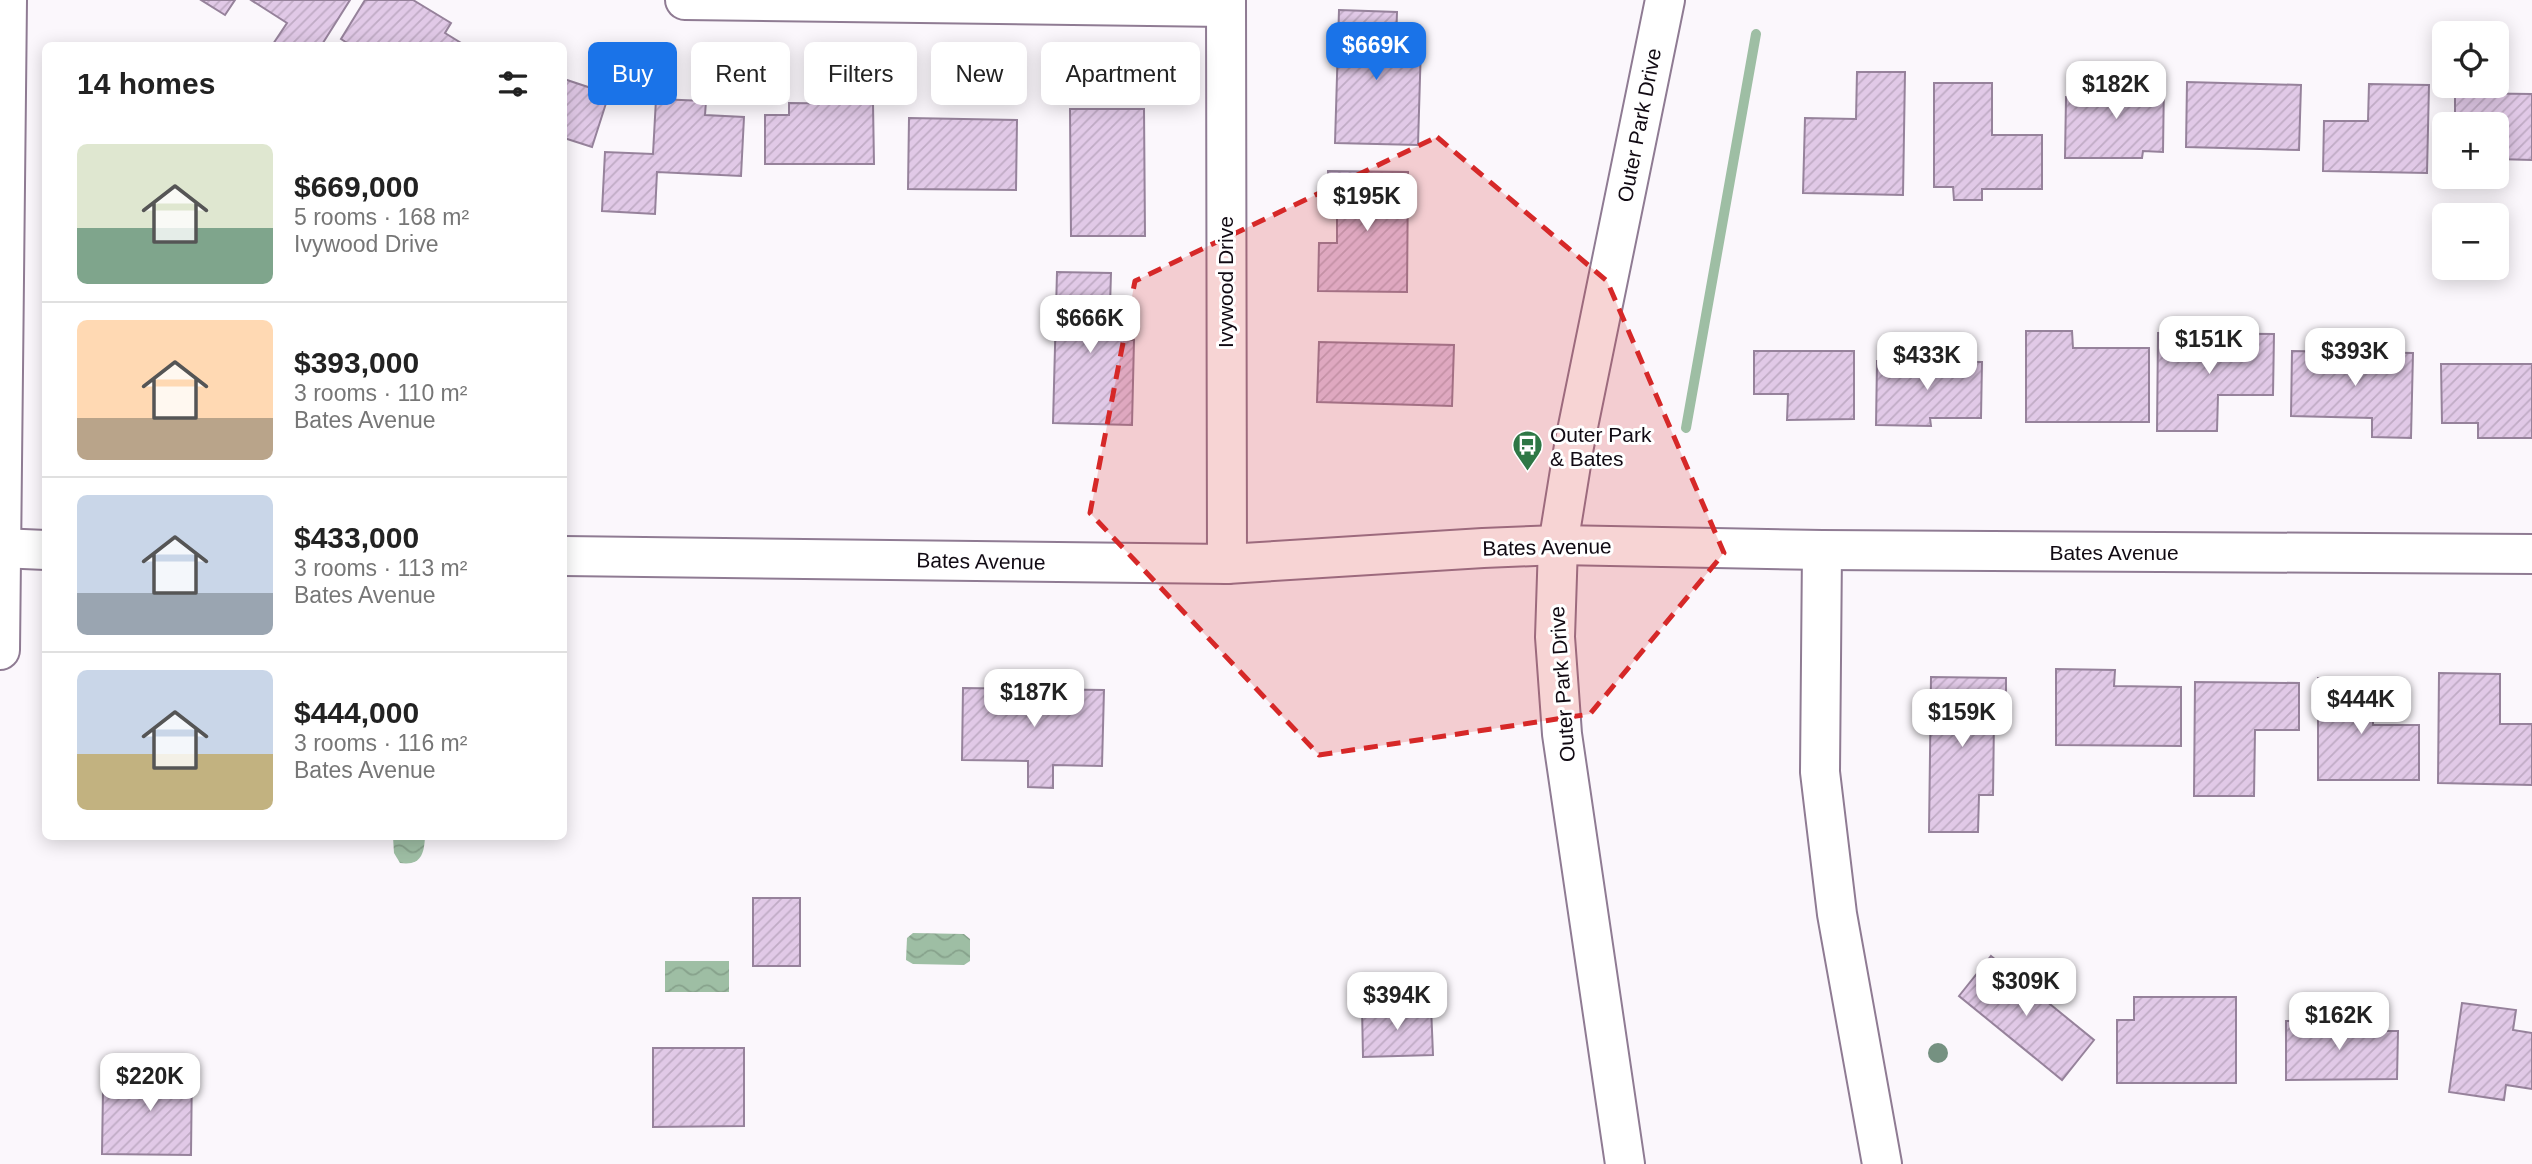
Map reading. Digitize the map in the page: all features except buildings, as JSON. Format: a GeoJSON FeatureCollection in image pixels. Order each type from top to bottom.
{"type":"FeatureCollection","features":[{"type":"Feature","properties":{"kind":"street"},"geometry":{"type":"LineString","coordinates":[[0,650],[7,0]]}},
{"type":"Feature","properties":{"kind":"street"},"geometry":{"type":"LineString","coordinates":[[685,0],[1225,4]]}},
{"type":"Feature","properties":{"kind":"street","name":"Outer Park Drive"},"geometry":{"type":"LineString","coordinates":[[1625,1164],[1562,734],[1555,638],[1558,545],[1577,433],[1665,0]]}},
{"type":"Feature","properties":{"kind":"street","name":"Ivywood Drive"},"geometry":{"type":"LineString","coordinates":[[1225,4],[1227,565]]}},
{"type":"Feature","properties":{"kind":"street","name":"Bates Avenue"},"geometry":{"type":"LineString","coordinates":[[567,556],[1227,565],[1558,545],[1822,550],[2532,554]]}},
{"type":"Feature","properties":{"kind":"street"},"geometry":{"type":"LineString","coordinates":[[1,548],[42,550]]}},
{"type":"Feature","properties":{"kind":"street"},"geometry":{"type":"LineString","coordinates":[[1822,550],[1820,772],[1837,914],[1882,1164]]}},
{"type":"Feature","properties":{"kind":"highlighted area"},"geometry":{"type":"Polygon","coordinates":[[[1437,137],[1607,281],[1724,553],[1590,714],[1319,755],[1090,513],[1135,281],[1437,137]]]}},
{"type":"Feature","properties":{"kind":"water"},"geometry":{"type":"Polygon","coordinates":[[[393,840],[425,840],[420,858],[413,863],[400,863],[394,853],[393,840]]]}},
{"type":"Feature","properties":{"kind":"water"},"geometry":{"type":"Polygon","coordinates":[[[913,933],[964,934],[970,939],[970,961],[964,965],[913,964],[906,960],[907,938],[913,933]]]}},
{"type":"Feature","properties":{"kind":"water"},"geometry":{"type":"Polygon","coordinates":[[[665,961],[729,961],[729,992],[665,992],[665,961]]]}},
{"type":"Feature","properties":{"kind":"waterway"},"geometry":{"type":"LineString","coordinates":[[1686,428],[1756,34]]}},
{"type":"Feature","properties":{"kind":"place","name":"Outer Park & Bates"},"geometry":{"type":"Point","coordinates":[1527,473]}}]}
